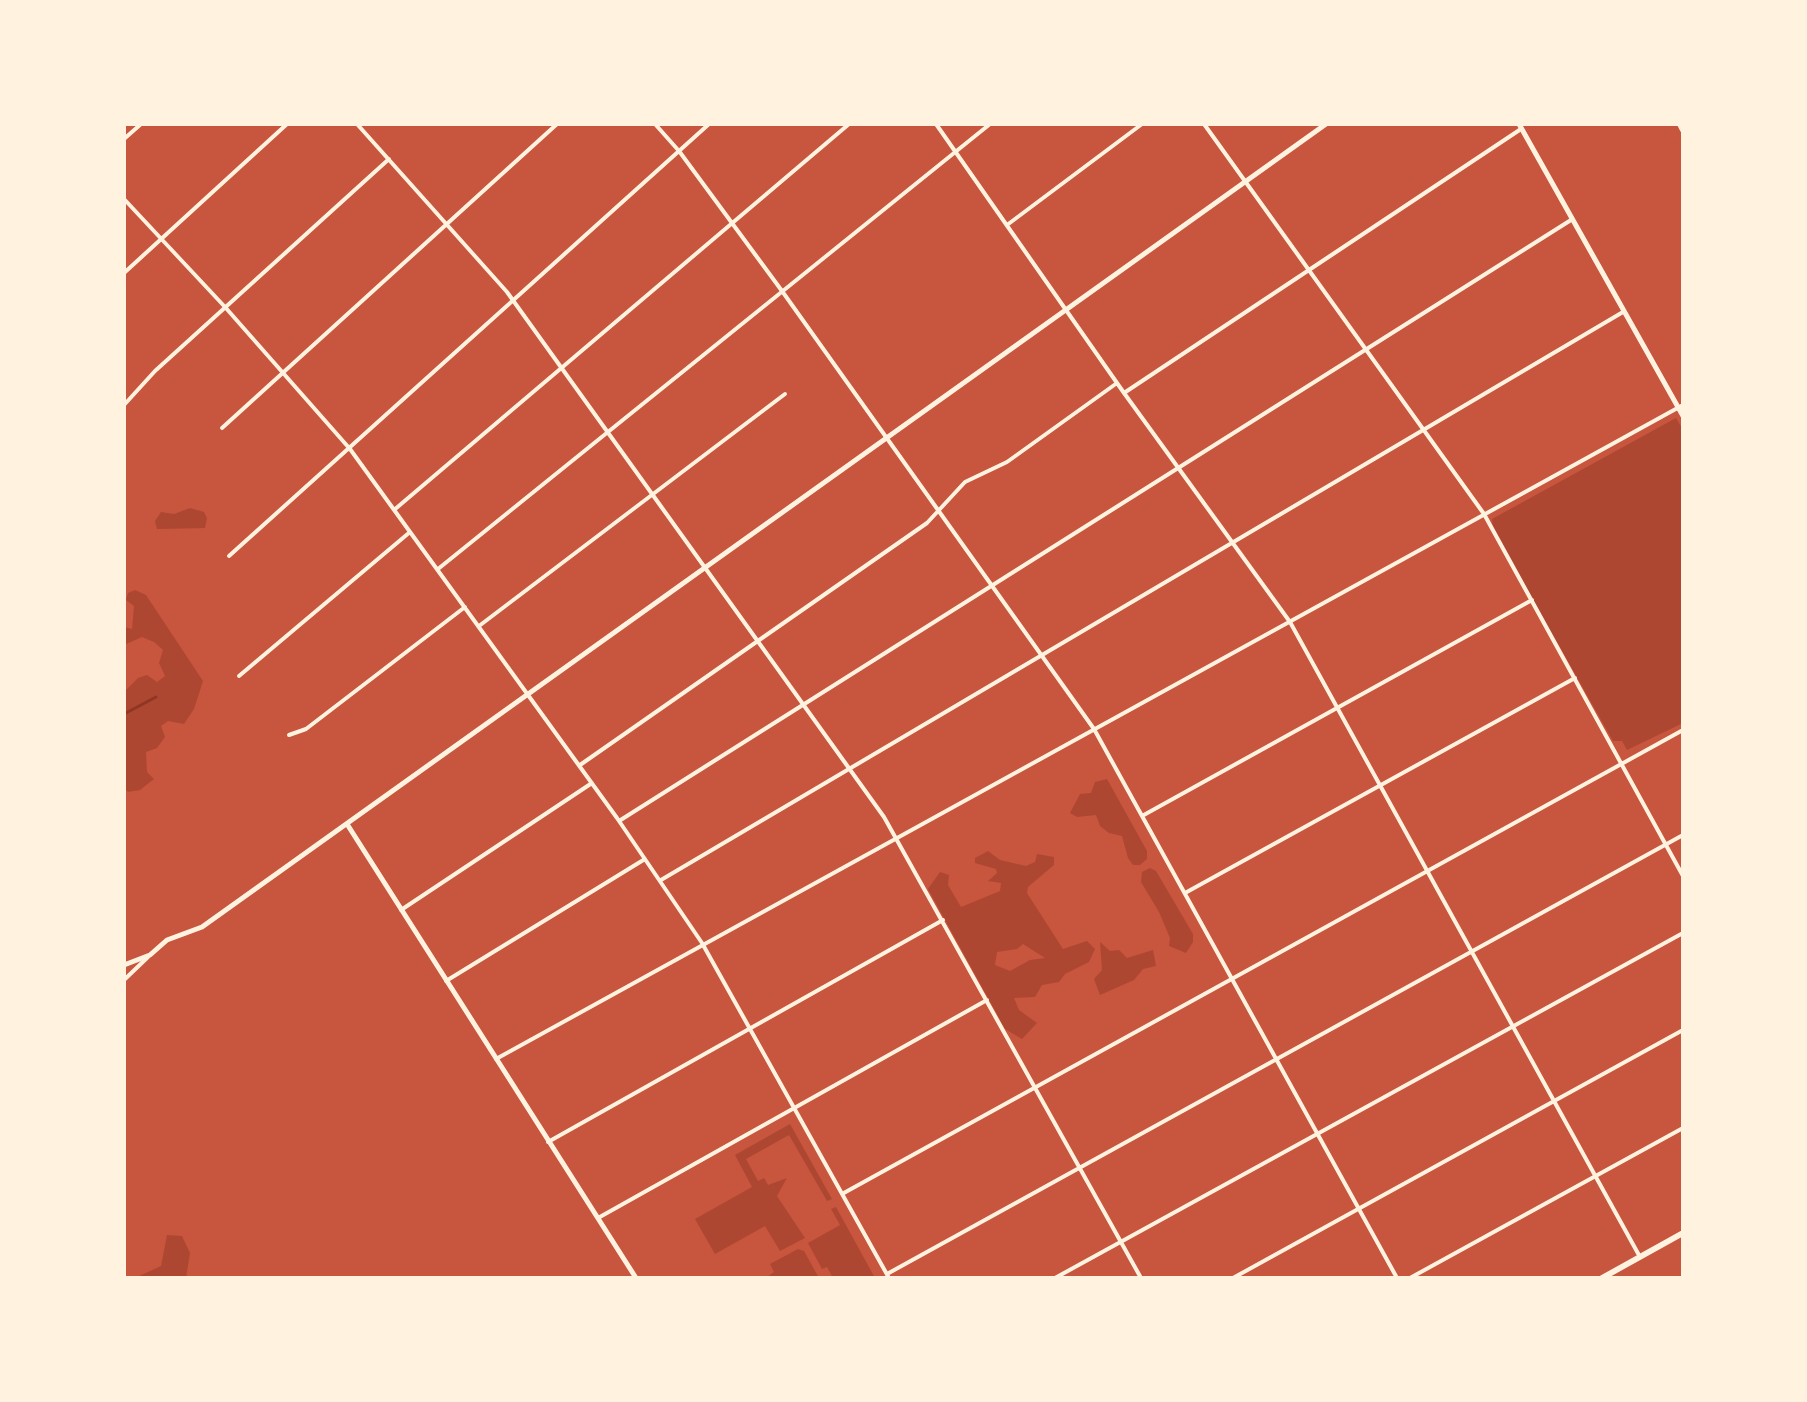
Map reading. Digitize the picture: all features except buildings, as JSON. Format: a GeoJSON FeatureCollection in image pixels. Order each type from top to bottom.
{"type":"FeatureCollection","features":[{"type":"Feature","properties":{"kind":"main road"},"geometry":{"type":"LineString","coordinates":[[1680,124],[1683,130]]}},
{"type":"Feature","properties":{"kind":"main road"},"geometry":{"type":"LineString","coordinates":[[1602,1278],[1683,1233]]}},
{"type":"Feature","properties":{"kind":"street"},"geometry":{"type":"LineString","coordinates":[[124,139],[141,124]]}},
{"type":"Feature","properties":{"kind":"street"},"geometry":{"type":"LineString","coordinates":[[124,273],[287,124]]}},
{"type":"Feature","properties":{"kind":"street"},"geometry":{"type":"LineString","coordinates":[[357,124],[514,302],[897,837],[1141,1278]]}},
{"type":"Feature","properties":{"kind":"street"},"geometry":{"type":"LineString","coordinates":[[222,428],[557,124]]}},
{"type":"Feature","properties":{"kind":"street"},"geometry":{"type":"LineString","coordinates":[[655,124],[679,151],[782,291],[1094,729],[1397,1278]]}},
{"type":"Feature","properties":{"kind":"street"},"geometry":{"type":"LineString","coordinates":[[229,556],[709,124]]}},
{"type":"Feature","properties":{"kind":"street"},"geometry":{"type":"LineString","coordinates":[[394,510],[562,371],[849,124]]}},
{"type":"Feature","properties":{"kind":"street"},"geometry":{"type":"LineString","coordinates":[[936,124],[1124,393],[1290,622],[1640,1257]]}},
{"type":"Feature","properties":{"kind":"street"},"geometry":{"type":"LineString","coordinates":[[437,569],[990,124]]}},
{"type":"Feature","properties":{"kind":"street"},"geometry":{"type":"LineString","coordinates":[[1007,225],[1142,124]]}},
{"type":"Feature","properties":{"kind":"street"},"geometry":{"type":"LineString","coordinates":[[1204,124],[1484,514],[1683,876]]}},
{"type":"Feature","properties":{"kind":"street"},"geometry":{"type":"LineString","coordinates":[[124,980],[167,940],[202,927],[1326,124]]}},
{"type":"Feature","properties":{"kind":"street"},"geometry":{"type":"LineString","coordinates":[[1124,393],[1520,126],[1623,312],[1681,406],[1683,416]]}},
{"type":"Feature","properties":{"kind":"street"},"geometry":{"type":"LineString","coordinates":[[124,405],[225,307],[389,159]]}},
{"type":"Feature","properties":{"kind":"street"},"geometry":{"type":"LineString","coordinates":[[124,199],[225,307],[350,449],[619,821],[702,943],[888,1276],[1667,847],[1683,835]]}},
{"type":"Feature","properties":{"kind":"street"},"geometry":{"type":"LineString","coordinates":[[619,821],[1571,220]]}},
{"type":"Feature","properties":{"kind":"street"},"geometry":{"type":"LineString","coordinates":[[660,880],[1623,312]]}},
{"type":"Feature","properties":{"kind":"street"},"geometry":{"type":"LineString","coordinates":[[579,766],[939,513],[965,482],[1007,462],[1117,383]]}},
{"type":"Feature","properties":{"kind":"street"},"geometry":{"type":"LineString","coordinates":[[479,626],[785,394]]}},
{"type":"Feature","properties":{"kind":"street"},"geometry":{"type":"LineString","coordinates":[[496,1059],[1681,406]]}},
{"type":"Feature","properties":{"kind":"street"},"geometry":{"type":"LineString","coordinates":[[239,676],[410,532]]}},
{"type":"Feature","properties":{"kind":"street"},"geometry":{"type":"LineString","coordinates":[[1142,816],[1532,600]]}},
{"type":"Feature","properties":{"kind":"street"},"geometry":{"type":"LineString","coordinates":[[289,735],[306,729],[465,607]]}},
{"type":"Feature","properties":{"kind":"street"},"geometry":{"type":"LineString","coordinates":[[1185,893],[1575,678]]}},
{"type":"Feature","properties":{"kind":"street"},"geometry":{"type":"LineString","coordinates":[[842,1194],[1683,730]]}},
{"type":"Feature","properties":{"kind":"street"},"geometry":{"type":"LineString","coordinates":[[401,910],[592,783]]}},
{"type":"Feature","properties":{"kind":"street"},"geometry":{"type":"LineString","coordinates":[[347,824],[636,1278]]}},
{"type":"Feature","properties":{"kind":"street"},"geometry":{"type":"LineString","coordinates":[[446,981],[645,859]]}},
{"type":"Feature","properties":{"kind":"street"},"geometry":{"type":"LineString","coordinates":[[548,1142],[943,920]]}},
{"type":"Feature","properties":{"kind":"street"},"geometry":{"type":"LineString","coordinates":[[1055,1278],[1683,933]]}},
{"type":"Feature","properties":{"kind":"street"},"geometry":{"type":"LineString","coordinates":[[124,965],[150,955]]}},
{"type":"Feature","properties":{"kind":"street"},"geometry":{"type":"LineString","coordinates":[[598,1219],[987,1000]]}},
{"type":"Feature","properties":{"kind":"street"},"geometry":{"type":"LineString","coordinates":[[1233,1278],[1683,1030]]}},
{"type":"Feature","properties":{"kind":"street"},"geometry":{"type":"LineString","coordinates":[[1410,1278],[1683,1128]]}},
{"type":"Feature","properties":{"kind":"shaded area"},"geometry":{"type":"Polygon","coordinates":[[[1676,418],[1683,430],[1683,723],[1627,750],[1622,741],[1613,741],[1493,529],[1492,519],[1676,418]]]}},
{"type":"Feature","properties":{"kind":"shaded area"},"geometry":{"type":"Polygon","coordinates":[[[190,508],[204,512],[207,518],[205,528],[157,529],[155,521],[161,512],[174,514],[190,508]]]}},
{"type":"Feature","properties":{"kind":"shaded area"},"geometry":{"type":"Polygon","coordinates":[[[135,590],[146,595],[203,681],[194,709],[184,724],[168,721],[161,726],[165,737],[157,748],[146,752],[147,772],[154,779],[140,790],[128,792],[124,788],[124,692],[138,678],[147,675],[157,682],[165,676],[159,663],[163,650],[154,642],[142,637],[124,645],[124,627],[132,629],[134,606],[126,600],[128,593],[135,590]]]}},
{"type":"Feature","properties":{"kind":"shaded area"},"geometry":{"type":"Polygon","coordinates":[[[1107,779],[1147,851],[1147,859],[1140,865],[1133,865],[1128,858],[1122,836],[1109,833],[1100,826],[1096,815],[1077,817],[1070,813],[1080,794],[1091,793],[1095,782],[1107,779]]]}},
{"type":"Feature","properties":{"kind":"shaded area"},"geometry":{"type":"Polygon","coordinates":[[[988,851],[1000,860],[1026,866],[1035,862],[1037,854],[1054,857],[1054,865],[1028,887],[1027,893],[1063,949],[1087,941],[1095,949],[1089,962],[1065,974],[1059,982],[1042,985],[1035,997],[1014,998],[1019,1010],[1037,1023],[1022,1039],[1005,1029],[928,889],[940,872],[949,875],[948,885],[961,907],[1000,891],[1001,883],[988,881],[997,873],[996,869],[975,863],[975,858],[988,851]],[[1023,944],[1017,949],[997,952],[995,965],[1010,971],[1030,960],[1045,958],[1023,944]]]}},
{"type":"Feature","properties":{"kind":"shaded area"},"geometry":{"type":"Polygon","coordinates":[[[1150,868],[1156,871],[1193,934],[1193,942],[1186,953],[1169,946],[1170,938],[1159,912],[1141,882],[1142,872],[1150,868]]]}},
{"type":"Feature","properties":{"kind":"shaded area"},"geometry":{"type":"Polygon","coordinates":[[[1100,942],[1110,951],[1119,950],[1127,958],[1153,950],[1156,966],[1143,969],[1134,980],[1100,995],[1094,979],[1102,970],[1100,942]]]}},
{"type":"Feature","properties":{"kind":"shaded area"},"geometry":{"type":"Polygon","coordinates":[[[790,1124],[832,1199],[827,1201],[789,1135],[746,1159],[758,1181],[764,1178],[768,1185],[787,1178],[777,1196],[805,1238],[780,1251],[765,1226],[715,1254],[695,1219],[752,1187],[735,1155],[790,1124]]]}},
{"type":"Feature","properties":{"kind":"shaded area"},"geometry":{"type":"Polygon","coordinates":[[[836,1207],[875,1278],[833,1278],[827,1267],[822,1269],[808,1243],[840,1225],[831,1209],[836,1207]]]}},
{"type":"Feature","properties":{"kind":"shaded area"},"geometry":{"type":"Polygon","coordinates":[[[167,1235],[182,1236],[190,1253],[186,1278],[135,1278],[161,1266],[167,1235]]]}},
{"type":"Feature","properties":{"kind":"shaded area"},"geometry":{"type":"Polygon","coordinates":[[[798,1249],[804,1251],[819,1278],[766,1278],[774,1272],[770,1264],[798,1249]]]}},
{"type":"Feature","properties":{"kind":"waterway"},"geometry":{"type":"LineString","coordinates":[[124,714],[156,697]]}}]}
